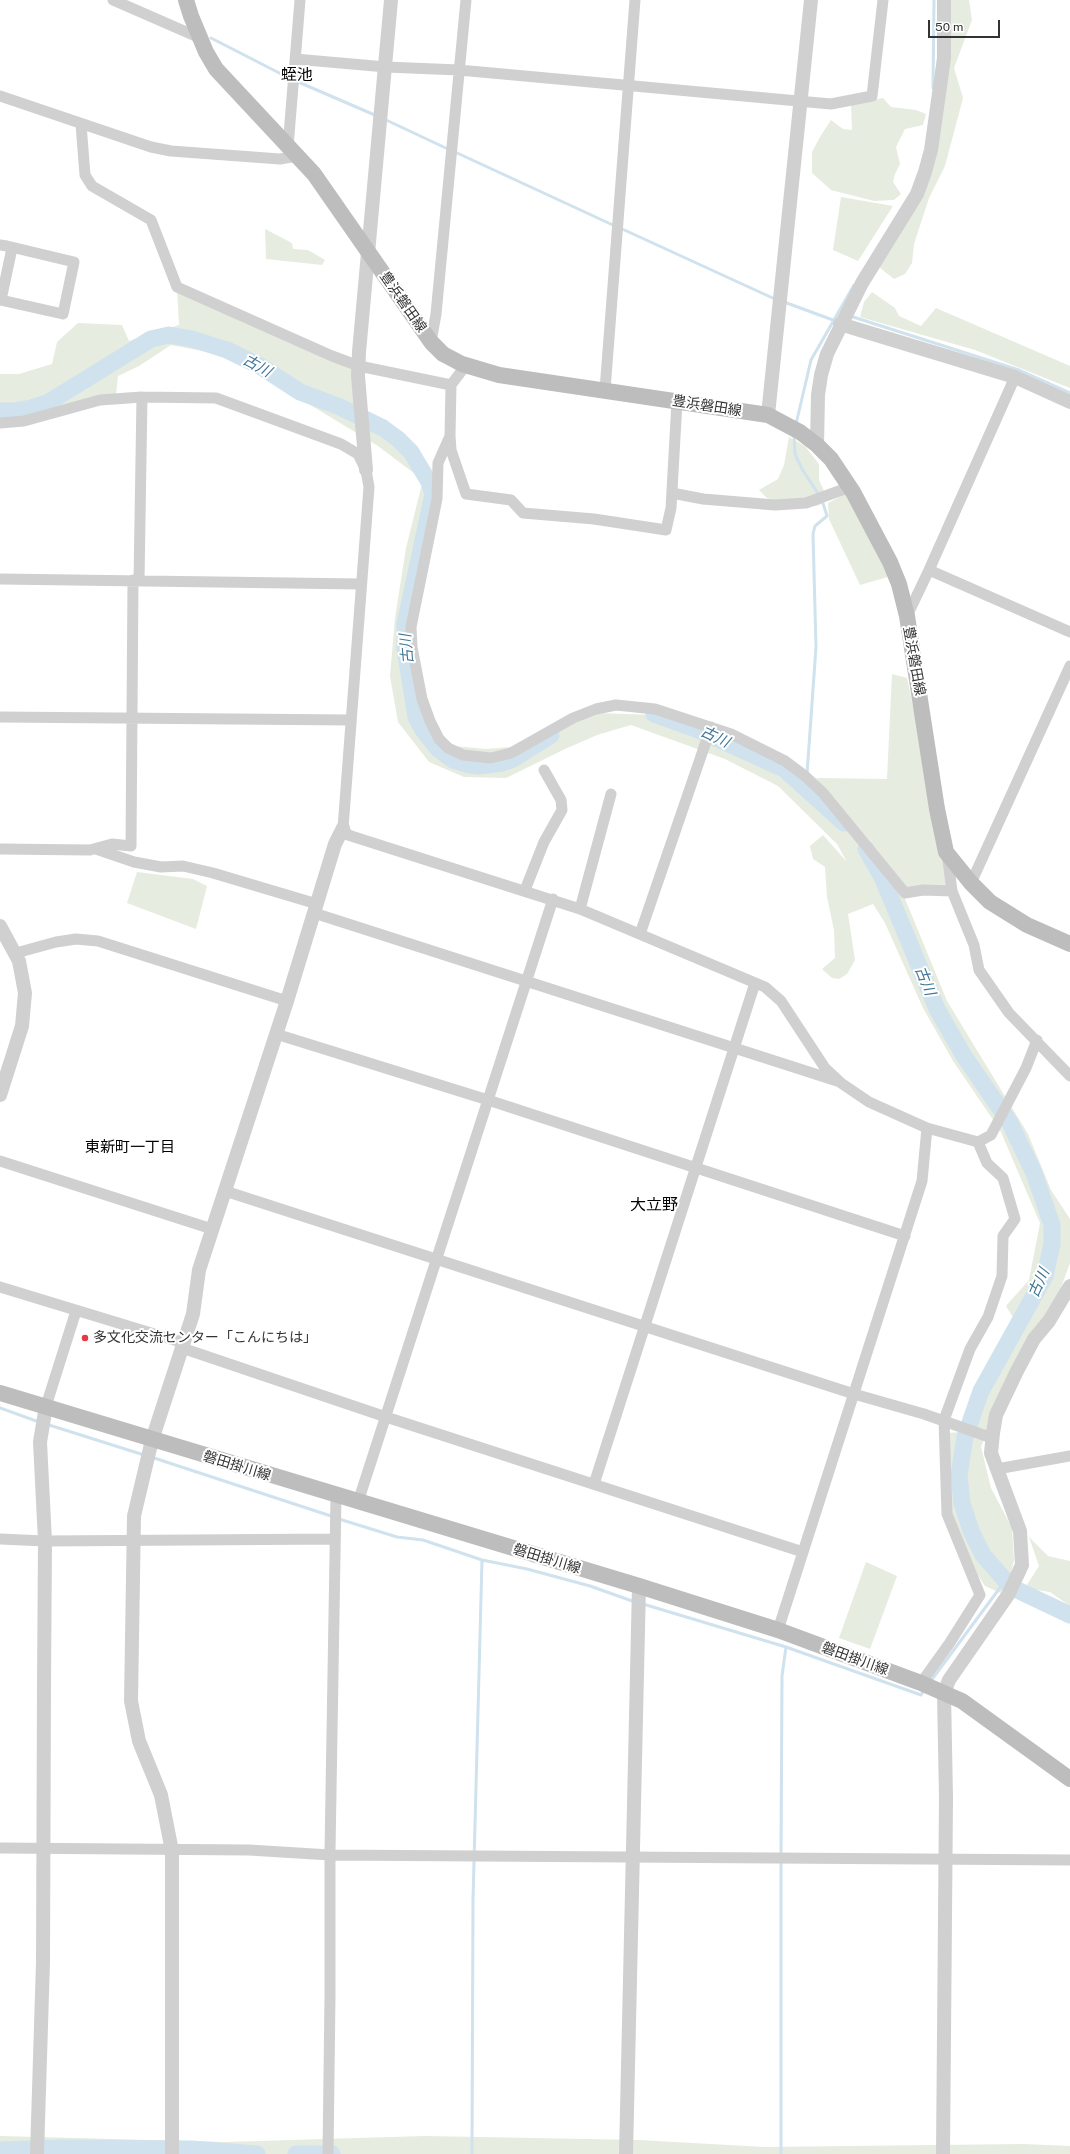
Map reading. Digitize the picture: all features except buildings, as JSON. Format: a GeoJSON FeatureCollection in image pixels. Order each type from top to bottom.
{"type":"FeatureCollection","features":[{"type":"Feature","properties":{"kind":"main road","name":"豊浜磐田線"},"geometry":{"type":"LineString","coordinates":[[186,0],[200,38],[216,69],[314,174],[431,342],[443,354],[466,365],[499,375],[768,415],[800,432],[817,445],[831,459],[850,487],[890,562],[899,584],[907,616],[937,809],[946,852],[971,883],[990,902],[1027,925],[1070,944]]}},
{"type":"Feature","properties":{"kind":"main road","name":"磐田掛川線"},"geometry":{"type":"LineString","coordinates":[[0,1393],[336,1496],[639,1586],[778,1630],[921,1683],[962,1701],[1070,1779]]}},
{"type":"Feature","properties":{"kind":"street"},"geometry":{"type":"LineString","coordinates":[[113,0],[200,38]]}},
{"type":"Feature","properties":{"kind":"street"},"geometry":{"type":"LineString","coordinates":[[0,96],[151,146],[171,150],[280,158],[292,151],[295,59],[300,0]]}},
{"type":"Feature","properties":{"kind":"street"},"geometry":{"type":"LineString","coordinates":[[172,2151],[172,1851],[161,1795],[139,1741],[131,1701],[134,1516],[152,1440],[192,1314],[199,1270],[287,1001],[335,844],[343,828],[347,789],[350,720],[369,487],[362,432],[359,366],[391,0]]}},
{"type":"Feature","properties":{"kind":"street"},"geometry":{"type":"LineString","coordinates":[[431,342],[436,314],[466,0]]}},
{"type":"Feature","properties":{"kind":"street"},"geometry":{"type":"LineString","coordinates":[[605,390],[628,84],[636,0]]}},
{"type":"Feature","properties":{"kind":"street"},"geometry":{"type":"LineString","coordinates":[[768,415],[811,0]]}},
{"type":"Feature","properties":{"kind":"street"},"geometry":{"type":"LineString","coordinates":[[295,59],[386,68],[459,70],[628,84],[831,104],[872,96],[883,0]]}},
{"type":"Feature","properties":{"kind":"street"},"geometry":{"type":"LineString","coordinates":[[817,445],[821,375],[840,324],[862,283],[917,194],[925,172],[931,150],[944,58],[944,0]]}},
{"type":"Feature","properties":{"kind":"street"},"geometry":{"type":"LineString","coordinates":[[81,124],[85,175],[92,186],[151,220],[177,287],[332,356],[359,366],[451,385]]}},
{"type":"Feature","properties":{"kind":"street"},"geometry":{"type":"LineString","coordinates":[[0,245],[74,262],[63,314],[1,300],[12,248]]}},
{"type":"Feature","properties":{"kind":"street"},"geometry":{"type":"LineString","coordinates":[[840,324],[1015,378],[1070,402]]}},
{"type":"Feature","properties":{"kind":"street"},"geometry":{"type":"LineString","coordinates":[[466,365],[451,385],[450,436],[451,450],[466,494],[511,500],[523,513],[594,520],[666,530],[671,508],[677,402]]}},
{"type":"Feature","properties":{"kind":"street"},"geometry":{"type":"LineString","coordinates":[[907,616],[1015,378]]}},
{"type":"Feature","properties":{"kind":"street"},"geometry":{"type":"LineString","coordinates":[[0,423],[24,421],[100,400],[142,397],[223,399],[341,444],[358,454],[366,470]]}},
{"type":"Feature","properties":{"kind":"street"},"geometry":{"type":"LineString","coordinates":[[0,849],[96,849],[112,844],[130,846],[132,718],[142,397]]}},
{"type":"Feature","properties":{"kind":"street"},"geometry":{"type":"LineString","coordinates":[[450,436],[438,464],[437,499],[411,627],[412,648],[422,699],[430,721],[439,739],[448,748],[463,755],[492,758],[511,753],[573,718],[596,709],[616,705],[655,709],[730,734],[784,761],[805,776],[823,793],[905,893],[923,890],[952,891]]}},
{"type":"Feature","properties":{"kind":"street"},"geometry":{"type":"LineString","coordinates":[[672,493],[703,499],[776,506],[806,503],[850,487]]}},
{"type":"Feature","properties":{"kind":"street"},"geometry":{"type":"LineString","coordinates":[[929,570],[1070,632]]}},
{"type":"Feature","properties":{"kind":"street"},"geometry":{"type":"LineString","coordinates":[[0,579],[361,584]]}},
{"type":"Feature","properties":{"kind":"street"},"geometry":{"type":"LineString","coordinates":[[971,883],[1070,666]]}},
{"type":"Feature","properties":{"kind":"street"},"geometry":{"type":"LineString","coordinates":[[0,717],[350,720]]}},
{"type":"Feature","properties":{"kind":"street"},"geometry":{"type":"LineString","coordinates":[[640,934],[711,727]]}},
{"type":"Feature","properties":{"kind":"street"},"geometry":{"type":"LineString","coordinates":[[525,890],[544,842],[562,810],[561,800],[544,770]]}},
{"type":"Feature","properties":{"kind":"street"},"geometry":{"type":"LineString","coordinates":[[580,909],[611,794]]}},
{"type":"Feature","properties":{"kind":"street"},"geometry":{"type":"LineString","coordinates":[[343,828],[348,835],[364,841],[525,890],[580,909],[765,987],[782,1001],[825,1068],[841,1083],[869,1102],[927,1128],[978,1142],[991,1135],[1026,1068],[1037,1040]]}},
{"type":"Feature","properties":{"kind":"street"},"geometry":{"type":"LineString","coordinates":[[96,849],[134,862],[161,867],[183,866],[213,873],[527,980],[841,1083]]}},
{"type":"Feature","properties":{"kind":"street"},"geometry":{"type":"LineString","coordinates":[[946,852],[952,891],[974,945],[979,970],[1009,1013],[1023,1029],[1037,1040],[1070,1076]]}},
{"type":"Feature","properties":{"kind":"street"},"geometry":{"type":"LineString","coordinates":[[358,1502],[553,899]]}},
{"type":"Feature","properties":{"kind":"street"},"geometry":{"type":"LineString","coordinates":[[0,926],[16,953],[23,977],[25,1011],[18,1040],[0,1095]]}},
{"type":"Feature","properties":{"kind":"street"},"geometry":{"type":"LineString","coordinates":[[16,953],[56,942],[76,939],[98,941],[287,1001]]}},
{"type":"Feature","properties":{"kind":"street"},"geometry":{"type":"LineString","coordinates":[[594,1484],[755,983]]}},
{"type":"Feature","properties":{"kind":"street"},"geometry":{"type":"LineString","coordinates":[[276,1034],[488,1100],[695,1169],[905,1236]]}},
{"type":"Feature","properties":{"kind":"street"},"geometry":{"type":"LineString","coordinates":[[778,1630],[922,1181],[927,1128]]}},
{"type":"Feature","properties":{"kind":"street"},"geometry":{"type":"LineString","coordinates":[[921,1683],[949,1644],[980,1595],[947,1514],[944,1420],[970,1349],[988,1317],[1002,1276],[1003,1236],[1015,1219],[1003,1178],[987,1163],[978,1142]]}},
{"type":"Feature","properties":{"kind":"street"},"geometry":{"type":"LineString","coordinates":[[0,1161],[212,1229]]}},
{"type":"Feature","properties":{"kind":"street"},"geometry":{"type":"LineString","coordinates":[[225,1191],[854,1394],[944,1420],[989,1438]]}},
{"type":"Feature","properties":{"kind":"street"},"geometry":{"type":"LineString","coordinates":[[943,2149],[945,1859],[944,1693],[949,1680],[1008,1595],[1017,1579],[1022,1565],[1020,1531],[991,1453],[989,1438],[996,1415],[1034,1339],[1049,1321],[1070,1286]]}},
{"type":"Feature","properties":{"kind":"street"},"geometry":{"type":"LineString","coordinates":[[0,1287],[183,1345],[386,1417],[803,1552]]}},
{"type":"Feature","properties":{"kind":"street"},"geometry":{"type":"LineString","coordinates":[[37,2154],[43,1962],[45,1541],[40,1442],[46,1406],[76,1311]]}},
{"type":"Feature","properties":{"kind":"street"},"geometry":{"type":"LineString","coordinates":[[997,1469],[1070,1456]]}},
{"type":"Feature","properties":{"kind":"street"},"geometry":{"type":"LineString","coordinates":[[328,2154],[330,1855],[336,1496]]}},
{"type":"Feature","properties":{"kind":"street"},"geometry":{"type":"LineString","coordinates":[[0,1540],[133,1541],[335,1539]]}},
{"type":"Feature","properties":{"kind":"street"},"geometry":{"type":"LineString","coordinates":[[626,2154],[639,1586]]}},
{"type":"Feature","properties":{"kind":"street"},"geometry":{"type":"LineString","coordinates":[[0,1848],[172,1851],[249,1850],[330,1855],[1070,1860]]}},
{"type":"Feature","properties":{"kind":"shaded area"},"geometry":{"type":"Polygon","coordinates":[[[944,0],[969,0],[972,20],[954,68],[963,98],[945,166],[929,198],[914,244],[912,263],[905,274],[894,279],[879,267],[919,189],[933,131],[944,0]]]}},
{"type":"Feature","properties":{"kind":"shaded area"},"geometry":{"type":"Polygon","coordinates":[[[883,98],[891,107],[916,110],[926,114],[923,125],[905,129],[896,147],[900,164],[893,182],[901,194],[894,200],[874,201],[831,190],[812,173],[812,152],[820,137],[831,120],[843,129],[852,130],[851,104],[883,98]]]}},
{"type":"Feature","properties":{"kind":"shaded area"},"geometry":{"type":"Polygon","coordinates":[[[841,197],[893,206],[858,261],[833,250],[841,197]]]}},
{"type":"Feature","properties":{"kind":"shaded area"},"geometry":{"type":"Polygon","coordinates":[[[265,229],[292,243],[293,249],[308,250],[325,260],[322,265],[266,259],[265,229]]]}},
{"type":"Feature","properties":{"kind":"shaded area"},"geometry":{"type":"Polygon","coordinates":[[[177,287],[359,366],[361,410],[405,434],[438,480],[411,627],[420,688],[445,745],[485,749],[523,746],[595,713],[658,715],[760,749],[817,787],[807,787],[832,804],[887,870],[816,778],[887,779],[892,674],[907,678],[952,891],[901,889],[947,1001],[1028,1134],[1051,1190],[1070,1219],[1070,1263],[1055,1304],[995,1412],[981,1447],[991,1488],[1012,1528],[1014,1560],[1010,1577],[1001,1593],[985,1586],[961,1550],[950,1517],[947,1433],[961,1432],[966,1417],[1014,1319],[1006,1306],[1029,1280],[1040,1223],[1000,1130],[953,1061],[923,1008],[885,923],[873,904],[848,914],[855,960],[847,974],[839,979],[832,978],[822,969],[835,958],[834,930],[827,897],[825,867],[813,859],[810,846],[823,835],[847,862],[837,844],[778,786],[725,759],[631,725],[597,735],[506,778],[464,777],[429,762],[398,722],[390,676],[395,618],[406,548],[423,480],[378,446],[256,372],[213,353],[171,345],[139,366],[118,376],[116,395],[0,422],[0,374],[19,374],[52,364],[57,342],[78,323],[122,325],[129,341],[179,325],[177,287]]]}},
{"type":"Feature","properties":{"kind":"shaded area"},"geometry":{"type":"Polygon","coordinates":[[[872,292],[895,308],[899,316],[921,326],[936,308],[1070,366],[1070,388],[975,350],[860,317],[864,302],[872,292]]]}},
{"type":"Feature","properties":{"kind":"shaded area"},"geometry":{"type":"Polygon","coordinates":[[[789,437],[805,446],[819,464],[819,480],[825,493],[822,504],[816,506],[792,504],[767,498],[759,490],[778,479],[784,465],[789,437]]]}},
{"type":"Feature","properties":{"kind":"shaded area"},"geometry":{"type":"Polygon","coordinates":[[[849,492],[870,530],[888,577],[860,585],[829,519],[828,503],[849,492]]]}},
{"type":"Feature","properties":{"kind":"shaded area"},"geometry":{"type":"Polygon","coordinates":[[[137,872],[193,879],[207,886],[196,929],[127,903],[137,872]]]}},
{"type":"Feature","properties":{"kind":"shaded area"},"geometry":{"type":"Polygon","coordinates":[[[1029,1537],[1048,1556],[1070,1561],[1070,1606],[1050,1592],[1025,1588],[1039,1566],[1029,1537]]]}},
{"type":"Feature","properties":{"kind":"shaded area"},"geometry":{"type":"Polygon","coordinates":[[[866,1562],[897,1576],[870,1649],[839,1638],[866,1562]]]}},
{"type":"Feature","properties":{"kind":"shaded area"},"geometry":{"type":"Polygon","coordinates":[[[0,2136],[225,2142],[425,2136],[639,2140],[764,2147],[1024,2144],[1070,2146],[1070,2154],[0,2154],[0,2136]]]}},
{"type":"Feature","properties":{"kind":"water"},"geometry":{"type":"Polygon","coordinates":[[[1023,1589],[1070,1606],[1070,1621],[1018,1596],[1023,1589]]]}},
{"type":"Feature","properties":{"kind":"waterway"},"geometry":{"type":"LineString","coordinates":[[933,88],[934,0]]}},
{"type":"Feature","properties":{"kind":"waterway"},"geometry":{"type":"LineString","coordinates":[[211,38],[291,79]]}},
{"type":"Feature","properties":{"kind":"waterway"},"geometry":{"type":"LineString","coordinates":[[296,81],[377,116]]}},
{"type":"Feature","properties":{"kind":"waterway"},"geometry":{"type":"LineString","coordinates":[[384,119],[450,150]]}},
{"type":"Feature","properties":{"kind":"waterway"},"geometry":{"type":"LineString","coordinates":[[455,152],[615,226]]}},
{"type":"Feature","properties":{"kind":"waterway"},"geometry":{"type":"LineString","coordinates":[[620,228],[777,300]]}},
{"type":"Feature","properties":{"kind":"waterway"},"geometry":{"type":"LineString","coordinates":[[796,424],[811,360],[854,285]]}},
{"type":"Feature","properties":{"kind":"waterway"},"geometry":{"type":"LineString","coordinates":[[784,302],[833,320]]}},
{"type":"Feature","properties":{"kind":"waterway"},"geometry":{"type":"LineString","coordinates":[[850,316],[1019,370],[1070,393]]}},
{"type":"Feature","properties":{"kind":"waterway","name":"古川"},"geometry":{"type":"LineString","coordinates":[[0,411],[14,411],[31,408],[49,402],[151,339],[169,335],[192,339],[227,350],[260,366],[300,392],[340,407],[383,428],[398,439],[411,452],[429,482],[433,494],[405,624],[405,649],[416,717],[423,730],[438,749],[453,760],[478,766],[502,763],[513,759],[551,735]]}},
{"type":"Feature","properties":{"kind":"waterway"},"geometry":{"type":"LineString","coordinates":[[794,433],[795,454],[802,469],[819,495]]}},
{"type":"Feature","properties":{"kind":"waterway"},"geometry":{"type":"LineString","coordinates":[[807,774],[816,647],[813,534],[815,526],[827,516],[822,500]]}},
{"type":"Feature","properties":{"kind":"waterway","name":"古川"},"geometry":{"type":"LineString","coordinates":[[654,714],[696,729],[784,769],[844,823]]}},
{"type":"Feature","properties":{"kind":"waterway","name":"古川"},"geometry":{"type":"LineString","coordinates":[[866,849],[882,877],[937,1009],[964,1056],[1010,1123],[1034,1173],[1052,1225],[1052,1244],[1045,1276],[981,1391],[965,1437],[959,1475],[962,1503],[971,1531],[983,1555],[1011,1587],[1070,1615]]}},
{"type":"Feature","properties":{"kind":"waterway"},"geometry":{"type":"LineString","coordinates":[[0,1408],[39,1422]]}},
{"type":"Feature","properties":{"kind":"waterway"},"geometry":{"type":"LineString","coordinates":[[46,1424],[144,1455]]}},
{"type":"Feature","properties":{"kind":"waterway"},"geometry":{"type":"LineString","coordinates":[[151,1457],[334,1517]]}},
{"type":"Feature","properties":{"kind":"waterway"},"geometry":{"type":"LineString","coordinates":[[339,1519],[397,1537],[423,1540],[482,1560],[527,1569],[590,1586],[635,1602]]}},
{"type":"Feature","properties":{"kind":"waterway"},"geometry":{"type":"LineString","coordinates":[[472,2154],[473,1900],[482,1560]]}},
{"type":"Feature","properties":{"kind":"waterway"},"geometry":{"type":"LineString","coordinates":[[930,1682],[1005,1581]]}},
{"type":"Feature","properties":{"kind":"waterway"},"geometry":{"type":"LineString","coordinates":[[643,1604],[786,1647],[921,1695],[924,1690]]}},
{"type":"Feature","properties":{"kind":"waterway"},"geometry":{"type":"LineString","coordinates":[[781,1855],[782,1676],[786,1647]]}},
{"type":"Feature","properties":{"kind":"waterway"},"geometry":{"type":"LineString","coordinates":[[781,1861],[781,2154]]}},
{"type":"Feature","properties":{"kind":"waterway"},"geometry":{"type":"LineString","coordinates":[[0,2150],[60,2148],[192,2149],[257,2154]]}},
{"type":"Feature","properties":{"kind":"waterway"},"geometry":{"type":"LineString","coordinates":[[296,2154],[332,2154]]}},
{"type":"Feature","properties":{"kind":"place","name":"多文化交流センター「こんにちは」"},"geometry":{"type":"Point","coordinates":[85,1338]}},
{"type":"Feature","properties":{"kind":"district","name":"蛭池"},"geometry":{"type":"Point","coordinates":[297,75]}},
{"type":"Feature","properties":{"kind":"district","name":"東新町一丁目"},"geometry":{"type":"Point","coordinates":[130,1147]}},
{"type":"Feature","properties":{"kind":"district","name":"大立野"},"geometry":{"type":"Point","coordinates":[654,1205]}}]}
